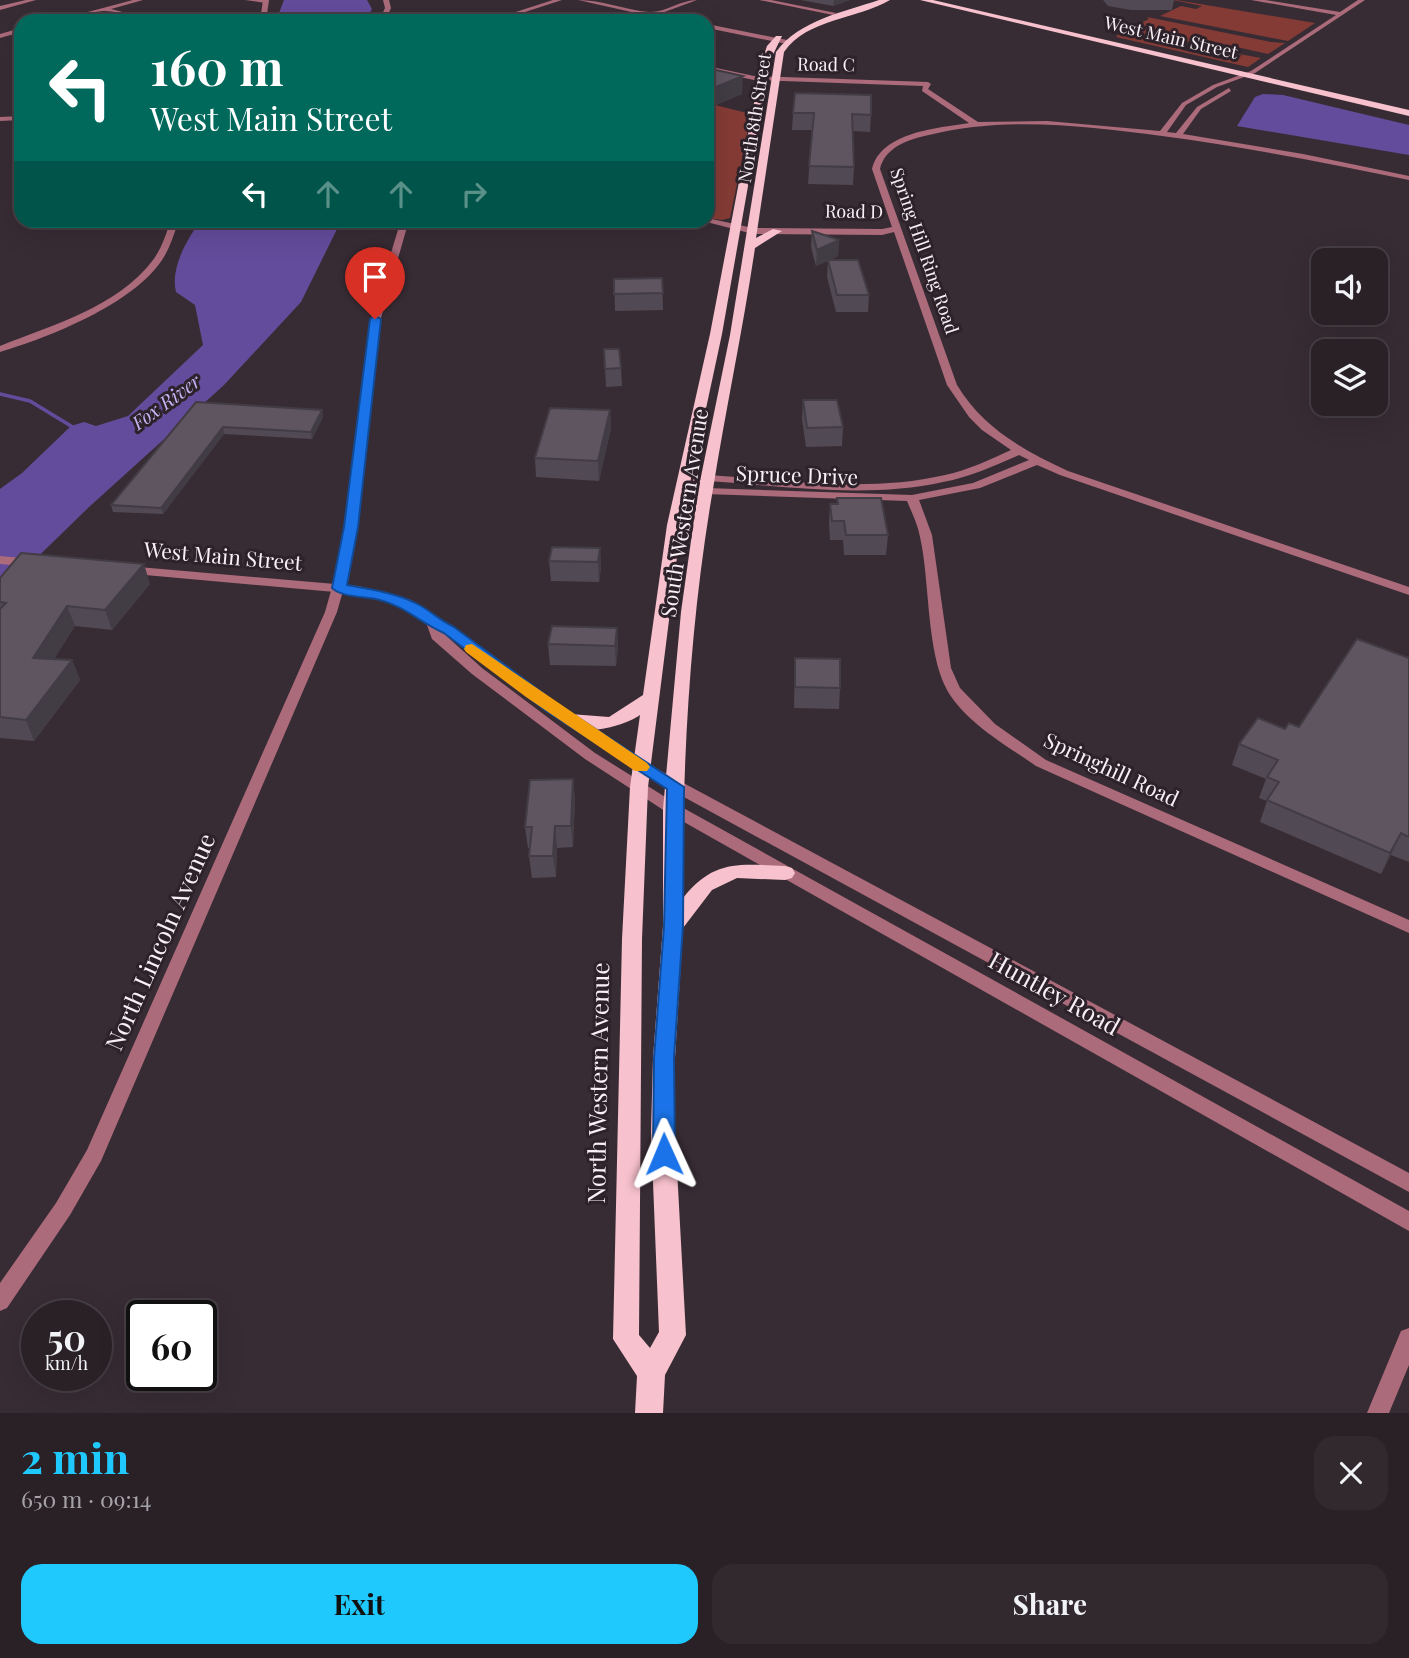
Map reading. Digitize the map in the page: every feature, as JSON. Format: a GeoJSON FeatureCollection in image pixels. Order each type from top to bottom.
{"type":"FeatureCollection","features":[{"type":"Feature","properties":{"kind":"main road","name":"North 8th Street"},"geometry":{"type":"LineString","coordinates":[[735,228],[769,51],[777,40],[802,26],[869,0]]}},
{"type":"Feature","properties":{"kind":"main road","name":"North 8th Street"},"geometry":{"type":"LineString","coordinates":[[752,234],[780,52],[787,42],[811,27],[886,0]]}},
{"type":"Feature","properties":{"kind":"main road","name":"West Main Street"},"geometry":{"type":"LineString","coordinates":[[924,0],[1248,77],[1409,111]]}},
{"type":"Feature","properties":{"kind":"main road","name":"West Main Street"},"geometry":{"type":"LineString","coordinates":[[942,0],[1248,77],[1409,111]]}},
{"type":"Feature","properties":{"kind":"main road"},"geometry":{"type":"LineString","coordinates":[[1213,68],[1228,74],[1230,80]]}},
{"type":"Feature","properties":{"kind":"main road"},"geometry":{"type":"LineString","coordinates":[[754,126],[769,126]]}},
{"type":"Feature","properties":{"kind":"main road","name":"South Western Avenue"},"geometry":{"type":"LineString","coordinates":[[641,777],[649,699],[682,484],[716,334],[735,228]]}},
{"type":"Feature","properties":{"kind":"main road"},"geometry":{"type":"LineString","coordinates":[[752,234],[776,231]]}},
{"type":"Feature","properties":{"kind":"main road","name":"South Western Avenue"},"geometry":{"type":"LineString","coordinates":[[674,798],[689,612],[706,485],[736,335],[752,234]]}},
{"type":"Feature","properties":{"kind":"main road"},"geometry":{"type":"LineString","coordinates":[[570,720],[601,726],[626,718],[649,699]]}},
{"type":"Feature","properties":{"kind":"main road","name":"North Western Avenue"},"geometry":{"type":"LineString","coordinates":[[641,777],[632,939],[626,1339],[651,1372]]}},
{"type":"Feature","properties":{"kind":"main road"},"geometry":{"type":"LineString","coordinates":[[649,1413],[651,1372],[673,1335],[663,1132],[664,1058],[673,926],[674,798]]}},
{"type":"Feature","properties":{"kind":"main road"},"geometry":{"type":"LineString","coordinates":[[673,926],[705,886],[724,876],[736,871],[785,873]]}},
{"type":"Feature","properties":{"kind":"street"},"geometry":{"type":"LineString","coordinates":[[0,8],[33,0]]}},
{"type":"Feature","properties":{"kind":"street"},"geometry":{"type":"LineString","coordinates":[[85,14],[140,0]]}},
{"type":"Feature","properties":{"kind":"street"},"geometry":{"type":"LineString","coordinates":[[247,0],[266,0]]}},
{"type":"Feature","properties":{"kind":"street"},"geometry":{"type":"LineString","coordinates":[[515,14],[559,0]]}},
{"type":"Feature","properties":{"kind":"street"},"geometry":{"type":"LineString","coordinates":[[581,0],[652,14],[694,0]]}},
{"type":"Feature","properties":{"kind":"street"},"geometry":{"type":"LineString","coordinates":[[762,0],[833,13]]}},
{"type":"Feature","properties":{"kind":"street"},"geometry":{"type":"LineString","coordinates":[[1254,0],[1341,14]]}},
{"type":"Feature","properties":{"kind":"street"},"geometry":{"type":"LineString","coordinates":[[1178,136],[1199,108],[1362,0]]}},
{"type":"Feature","properties":{"kind":"street"},"geometry":{"type":"LineString","coordinates":[[105,9],[125,14]]}},
{"type":"Feature","properties":{"kind":"street"},"geometry":{"type":"LineString","coordinates":[[714,27],[787,42]]}},
{"type":"Feature","properties":{"kind":"street","name":"Road C"},"geometry":{"type":"LineString","coordinates":[[714,69],[763,78],[928,84],[924,90],[977,125]]}},
{"type":"Feature","properties":{"kind":"street"},"geometry":{"type":"LineString","coordinates":[[1162,134],[1184,104],[1230,80],[1248,77]]}},
{"type":"Feature","properties":{"kind":"street","name":"Spring Hill Ring Road"},"geometry":{"type":"LineString","coordinates":[[1409,178],[1178,136],[1045,123],[977,125],[912,138],[892,146],[879,158],[876,166],[955,390],[977,421],[1018,451],[1085,481],[1409,591]]}},
{"type":"Feature","properties":{"kind":"street","name":"Road D"},"geometry":{"type":"LineString","coordinates":[[714,223],[752,234],[882,226],[896,229]]}},
{"type":"Feature","properties":{"kind":"street"},"geometry":{"type":"LineString","coordinates":[[0,349],[104,304],[140,280],[158,260],[172,228]]}},
{"type":"Feature","properties":{"kind":"street","name":"North Lincoln Avenue"},"geometry":{"type":"LineString","coordinates":[[0,1301],[63,1209],[94,1155],[254,792],[339,588],[351,527],[374,325],[403,228]]}},
{"type":"Feature","properties":{"kind":"street","name":"Road D"},"geometry":{"type":"LineString","coordinates":[[776,231],[881,232],[896,229]]}},
{"type":"Feature","properties":{"kind":"street","name":"Spruce Drive"},"geometry":{"type":"LineString","coordinates":[[706,485],[908,484],[958,475],[1018,451]]}},
{"type":"Feature","properties":{"kind":"street","name":"Spruce Drive"},"geometry":{"type":"LineString","coordinates":[[682,484],[912,498],[976,486],[1037,461]]}},
{"type":"Feature","properties":{"kind":"street","name":"Springhill Road"},"geometry":{"type":"LineString","coordinates":[[912,498],[926,535],[944,668],[954,690],[990,727],[1041,763],[1409,927]]}},
{"type":"Feature","properties":{"kind":"street"},"geometry":{"type":"LineString","coordinates":[[0,560],[43,563]]}},
{"type":"Feature","properties":{"kind":"street","name":"West Main Street"},"geometry":{"type":"LineString","coordinates":[[111,569],[339,588],[400,601],[422,613],[433,623],[449,630],[641,777],[674,798]]}},
{"type":"Feature","properties":{"kind":"street","name":"West Main Street"},"geometry":{"type":"LineString","coordinates":[[433,623],[437,636],[477,671],[590,756],[641,777],[674,798]]}},
{"type":"Feature","properties":{"kind":"street","name":"Huntley Road"},"geometry":{"type":"LineString","coordinates":[[674,798],[785,873],[1409,1222]]}},
{"type":"Feature","properties":{"kind":"street","name":"Huntley Road"},"geometry":{"type":"LineString","coordinates":[[674,798],[1409,1183]]}},
{"type":"Feature","properties":{"kind":"street"},"geometry":{"type":"LineString","coordinates":[[1378,1413],[1409,1339]]}},
{"type":"Feature","properties":{"kind":"shaded area"},"geometry":{"type":"Polygon","coordinates":[[[1173,0],[1315,23],[1288,41],[1160,16],[1181,6],[1196,9],[1202,6],[1173,0]]]}},
{"type":"Feature","properties":{"kind":"shaded area"},"geometry":{"type":"Polygon","coordinates":[[[1147,17],[1285,43],[1268,54],[1201,39],[1179,43],[1188,47],[1182,50],[1225,60],[1242,56],[1239,54],[1261,58],[1248,67],[1116,37],[1127,28],[1149,19],[1147,17]]]}},
{"type":"Feature","properties":{"kind":"shaded area"},"geometry":{"type":"Polygon","coordinates":[[[714,105],[751,114],[730,218],[714,219],[714,105]]]}},
{"type":"Feature","properties":{"kind":"water"},"geometry":{"type":"Polygon","coordinates":[[[284,0],[367,0],[372,9],[369,14],[279,14],[284,0]]]}},
{"type":"Feature","properties":{"kind":"water"},"geometry":{"type":"Polygon","coordinates":[[[1263,94],[1283,95],[1409,125],[1409,155],[1237,126],[1255,97],[1263,94]]]}},
{"type":"Feature","properties":{"kind":"water","name":"Fox River"},"geometry":{"type":"Polygon","coordinates":[[[196,228],[338,228],[301,302],[224,385],[89,507],[15,579],[0,600],[0,489],[22,473],[71,426],[84,422],[96,426],[128,416],[203,345],[195,305],[176,292],[175,274],[196,228]]]}},
{"type":"Feature","properties":{"kind":"building"},"geometry":{"type":"Polygon","coordinates":[[[714,70],[743,76],[716,87],[714,70]]]}},
{"type":"Feature","properties":{"kind":"building"},"geometry":{"type":"Polygon","coordinates":[[[795,93],[871,95],[871,115],[852,114],[854,167],[809,166],[814,113],[793,113],[795,93]]]}},
{"type":"Feature","properties":{"kind":"building"},"geometry":{"type":"Polygon","coordinates":[[[812,231],[839,240],[817,250],[812,231]]]}},
{"type":"Feature","properties":{"kind":"building"},"geometry":{"type":"Polygon","coordinates":[[[828,260],[858,260],[869,295],[837,295],[828,260]]]}},
{"type":"Feature","properties":{"kind":"building"},"geometry":{"type":"Polygon","coordinates":[[[662,278],[663,293],[614,294],[614,279],[662,278]]]}},
{"type":"Feature","properties":{"kind":"building"},"geometry":{"type":"Polygon","coordinates":[[[604,349],[619,349],[621,368],[605,369],[604,349]]]}},
{"type":"Feature","properties":{"kind":"building"},"geometry":{"type":"Polygon","coordinates":[[[803,400],[837,400],[843,427],[807,428],[803,400]]]}},
{"type":"Feature","properties":{"kind":"building"},"geometry":{"type":"Polygon","coordinates":[[[196,402],[322,410],[311,432],[223,427],[161,508],[111,505],[196,402]]]}},
{"type":"Feature","properties":{"kind":"building"},"geometry":{"type":"Polygon","coordinates":[[[550,408],[610,410],[598,461],[535,458],[550,408]]]}},
{"type":"Feature","properties":{"kind":"building"},"geometry":{"type":"Polygon","coordinates":[[[837,498],[881,498],[888,535],[846,535],[844,521],[832,521],[830,504],[838,504],[837,498]]]}},
{"type":"Feature","properties":{"kind":"building"},"geometry":{"type":"Polygon","coordinates":[[[552,547],[600,548],[598,562],[549,561],[552,547]]]}},
{"type":"Feature","properties":{"kind":"building"},"geometry":{"type":"Polygon","coordinates":[[[21,553],[144,564],[105,610],[67,606],[33,658],[72,660],[26,720],[0,717],[0,609],[6,603],[0,602],[0,578],[21,553]]]}},
{"type":"Feature","properties":{"kind":"building"},"geometry":{"type":"Polygon","coordinates":[[[552,626],[617,628],[615,646],[548,644],[552,626]]]}},
{"type":"Feature","properties":{"kind":"building"},"geometry":{"type":"Polygon","coordinates":[[[1357,639],[1409,658],[1409,837],[1401,833],[1390,853],[1267,800],[1279,782],[1267,777],[1278,760],[1239,744],[1258,718],[1285,729],[1289,723],[1299,727],[1357,639]]]}},
{"type":"Feature","properties":{"kind":"building"},"geometry":{"type":"Polygon","coordinates":[[[795,658],[840,659],[840,688],[795,687],[795,658]]]}},
{"type":"Feature","properties":{"kind":"building"},"geometry":{"type":"Polygon","coordinates":[[[573,779],[571,826],[555,826],[553,856],[529,856],[532,827],[525,827],[530,780],[573,779]]]}},
{"type":"Feature","properties":{"kind":"waterway"},"geometry":{"type":"LineString","coordinates":[[0,394],[30,401],[71,426]]}},
{"type":"Feature","properties":{"kind":"slow traffic"},"geometry":{"type":"LineString","coordinates":[[472,649],[531,693],[641,767]]}},
{"type":"Feature","properties":{"kind":"route"},"geometry":{"type":"LineString","coordinates":[[375,319],[348,552],[339,588],[385,596],[417,610],[433,623],[449,630],[551,707],[675,787],[673,926],[664,1058],[664,1154]]}}]}
